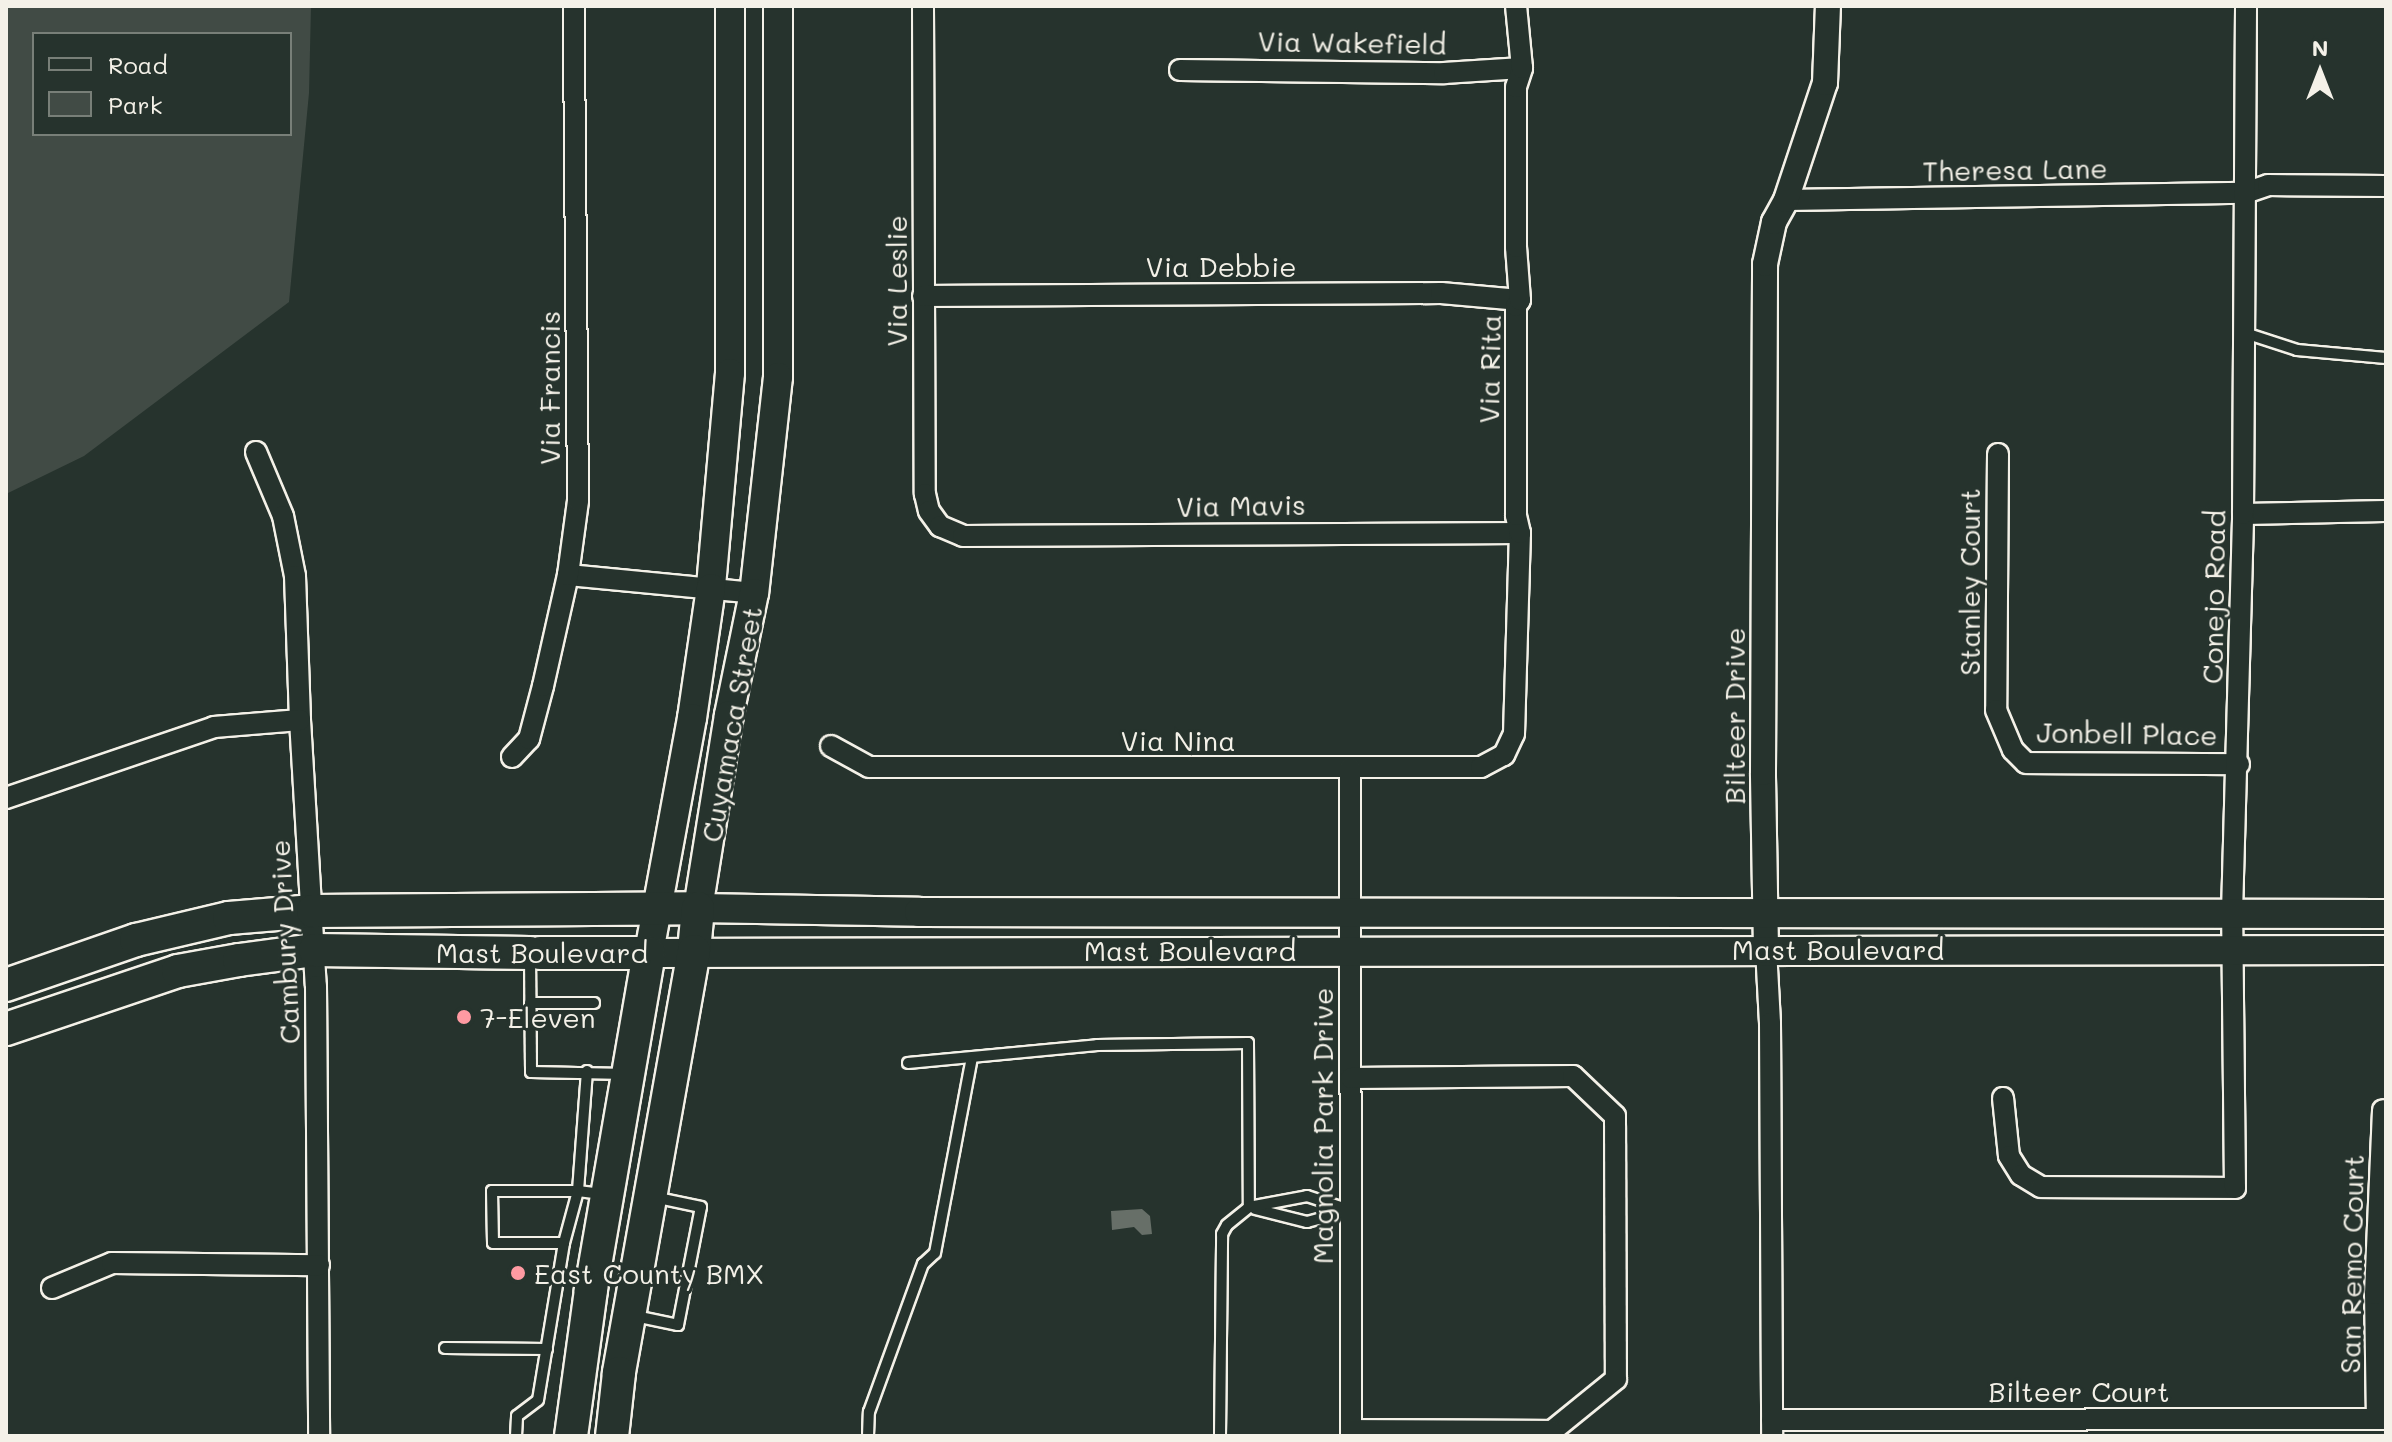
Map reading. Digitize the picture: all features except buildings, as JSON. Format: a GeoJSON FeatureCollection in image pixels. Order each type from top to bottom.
{"type":"FeatureCollection","features":[{"type":"Feature","properties":{"kind":"main road","name":"Cuyamaca Street"},"geometry":{"type":"LineString","coordinates":[[571,1436],[592,1193],[628,1074],[692,718],[711,588],[730,373],[730,6]]}},
{"type":"Feature","properties":{"kind":"main road","name":"Cuyamaca Street"},"geometry":{"type":"LineString","coordinates":[[612,1436],[629,1315],[694,951],[729,715],[754,593],[778,377],[778,6]]}},
{"type":"Feature","properties":{"kind":"main road","name":"Mast Boulevard"},"geometry":{"type":"LineString","coordinates":[[6,985],[136,940],[229,918],[313,911],[698,908],[919,912],[2386,914]]}},
{"type":"Feature","properties":{"kind":"main road","name":"Mast Boulevard"},"geometry":{"type":"LineString","coordinates":[[6,1029],[178,971],[315,950],[535,953],[1349,949],[2386,950]]}},
{"type":"Feature","properties":{"kind":"street","name":"Via Francis"},"geometry":{"type":"LineString","coordinates":[[512,757],[529,739],[568,575],[578,501],[574,6]]}},
{"type":"Feature","properties":{"kind":"street","name":"Via Leslie"},"geometry":{"type":"LineString","coordinates":[[923,6],[926,503],[940,526],[963,536]]}},
{"type":"Feature","properties":{"kind":"street","name":"Via Rita"},"geometry":{"type":"LineString","coordinates":[[1514,734],[1515,582],[1520,533],[1516,515],[1516,306],[1520,300],[1516,247],[1516,87],[1522,68],[1516,6]]}},
{"type":"Feature","properties":{"kind":"street","name":"Bilteer Drive"},"geometry":{"type":"LineString","coordinates":[[1772,1428],[1770,1023],[1765,912],[1763,307],[1774,222],[1786,200],[1825,83],[1828,6]]}},
{"type":"Feature","properties":{"kind":"street","name":"Conejo Road"},"geometry":{"type":"LineString","coordinates":[[2003,1098],[2009,1156],[2021,1175],[2041,1187],[2235,1188],[2232,913],[2239,764],[2243,514],[2246,6]]}},
{"type":"Feature","properties":{"kind":"street","name":"Via Wakefield"},"geometry":{"type":"LineString","coordinates":[[1180,70],[1444,73],[1522,68]]}},
{"type":"Feature","properties":{"kind":"street","name":"Theresa Lane"},"geometry":{"type":"LineString","coordinates":[[1786,200],[2245,193],[2268,185],[2386,186]]}},
{"type":"Feature","properties":{"kind":"street","name":"Via Debbie"},"geometry":{"type":"LineString","coordinates":[[923,296],[1441,293],[1520,300]]}},
{"type":"Feature","properties":{"kind":"street","name":"Cambury Drive"},"geometry":{"type":"LineString","coordinates":[[256,452],[283,516],[295,576],[300,720],[315,950],[319,1436]]}},
{"type":"Feature","properties":{"kind":"street","name":"Stanley Court"},"geometry":{"type":"LineString","coordinates":[[1996,710],[1998,454]]}},
{"type":"Feature","properties":{"kind":"street"},"geometry":{"type":"LineString","coordinates":[[2243,514],[2386,511]]}},
{"type":"Feature","properties":{"kind":"street","name":"Via Mavis"},"geometry":{"type":"LineString","coordinates":[[963,536],[1520,533]]}},
{"type":"Feature","properties":{"kind":"street"},"geometry":{"type":"LineString","coordinates":[[568,575],[754,593]]}},
{"type":"Feature","properties":{"kind":"street","name":"Jonbell Place"},"geometry":{"type":"LineString","coordinates":[[1996,710],[2013,750],[2026,763],[2239,764]]}},
{"type":"Feature","properties":{"kind":"street"},"geometry":{"type":"LineString","coordinates":[[6,798],[214,727],[300,720]]}},
{"type":"Feature","properties":{"kind":"street","name":"Via Nina"},"geometry":{"type":"LineString","coordinates":[[831,746],[869,767],[1481,767],[1504,755],[1514,734]]}},
{"type":"Feature","properties":{"kind":"street","name":"Magnolia Park Drive"},"geometry":{"type":"LineString","coordinates":[[1350,768],[1351,1433]]}},
{"type":"Feature","properties":{"kind":"street"},"geometry":{"type":"LineString","coordinates":[[1351,1078],[1573,1076],[1615,1116],[1616,1240],[1616,1379],[1552,1431],[1351,1433]]}},
{"type":"Feature","properties":{"kind":"street","name":"San Remo Court"},"geometry":{"type":"LineString","coordinates":[[2381,1419],[2375,1294],[2383,1110]]}},
{"type":"Feature","properties":{"kind":"street"},"geometry":{"type":"LineString","coordinates":[[52,1288],[112,1263],[319,1265]]}},
{"type":"Feature","properties":{"kind":"street","name":"Bilteer Court"},"geometry":{"type":"LineString","coordinates":[[1772,1428],[2381,1419]]}},
{"type":"Feature","properties":{"kind":"lane"},"geometry":{"type":"LineString","coordinates":[[2245,333],[2297,350],[2386,358]]}},
{"type":"Feature","properties":{"kind":"lane"},"geometry":{"type":"LineString","coordinates":[[535,953],[530,1003],[531,1072],[628,1074]]}},
{"type":"Feature","properties":{"kind":"lane"},"geometry":{"type":"LineString","coordinates":[[530,1003],[594,1003]]}},
{"type":"Feature","properties":{"kind":"lane"},"geometry":{"type":"LineString","coordinates":[[908,1063],[1097,1045],[1248,1043],[1249,1207]]}},
{"type":"Feature","properties":{"kind":"lane"},"geometry":{"type":"LineString","coordinates":[[868,1436],[869,1412],[885,1367],[923,1264],[935,1253],[972,1057]]}},
{"type":"Feature","properties":{"kind":"lane"},"geometry":{"type":"LineString","coordinates":[[516,1436],[517,1416],[538,1400],[564,1243],[592,1193],[587,1071]]}},
{"type":"Feature","properties":{"kind":"lane"},"geometry":{"type":"LineString","coordinates":[[564,1243],[493,1243],[492,1191],[592,1193]]}},
{"type":"Feature","properties":{"kind":"lane"},"geometry":{"type":"LineString","coordinates":[[629,1315],[678,1325],[701,1207],[650,1196]]}},
{"type":"Feature","properties":{"kind":"lane"},"geometry":{"type":"LineString","coordinates":[[1220,1436],[1222,1234],[1237,1214],[1249,1207],[1307,1196],[1350,1210]]}},
{"type":"Feature","properties":{"kind":"lane"},"geometry":{"type":"LineString","coordinates":[[1249,1207],[1307,1222],[1350,1210]]}},
{"type":"Feature","properties":{"kind":"lane"},"geometry":{"type":"LineString","coordinates":[[445,1348],[547,1349]]}},
{"type":"Feature","properties":{"kind":"green space"},"geometry":{"type":"Polygon","coordinates":[[[6,6],[311,6],[309,93],[289,302],[84,456],[6,494],[6,6]]]}},
{"type":"Feature","properties":{"kind":"shaded area"},"geometry":{"type":"Polygon","coordinates":[[[1142,1209],[1150,1216],[1152,1234],[1142,1235],[1134,1227],[1112,1230],[1111,1211],[1142,1209]]]}},
{"type":"Feature","properties":{"kind":"place","name":"7-Eleven"},"geometry":{"type":"Point","coordinates":[464,1017]}},
{"type":"Feature","properties":{"kind":"place","name":"East County BMX"},"geometry":{"type":"Point","coordinates":[518,1273]}}]}
